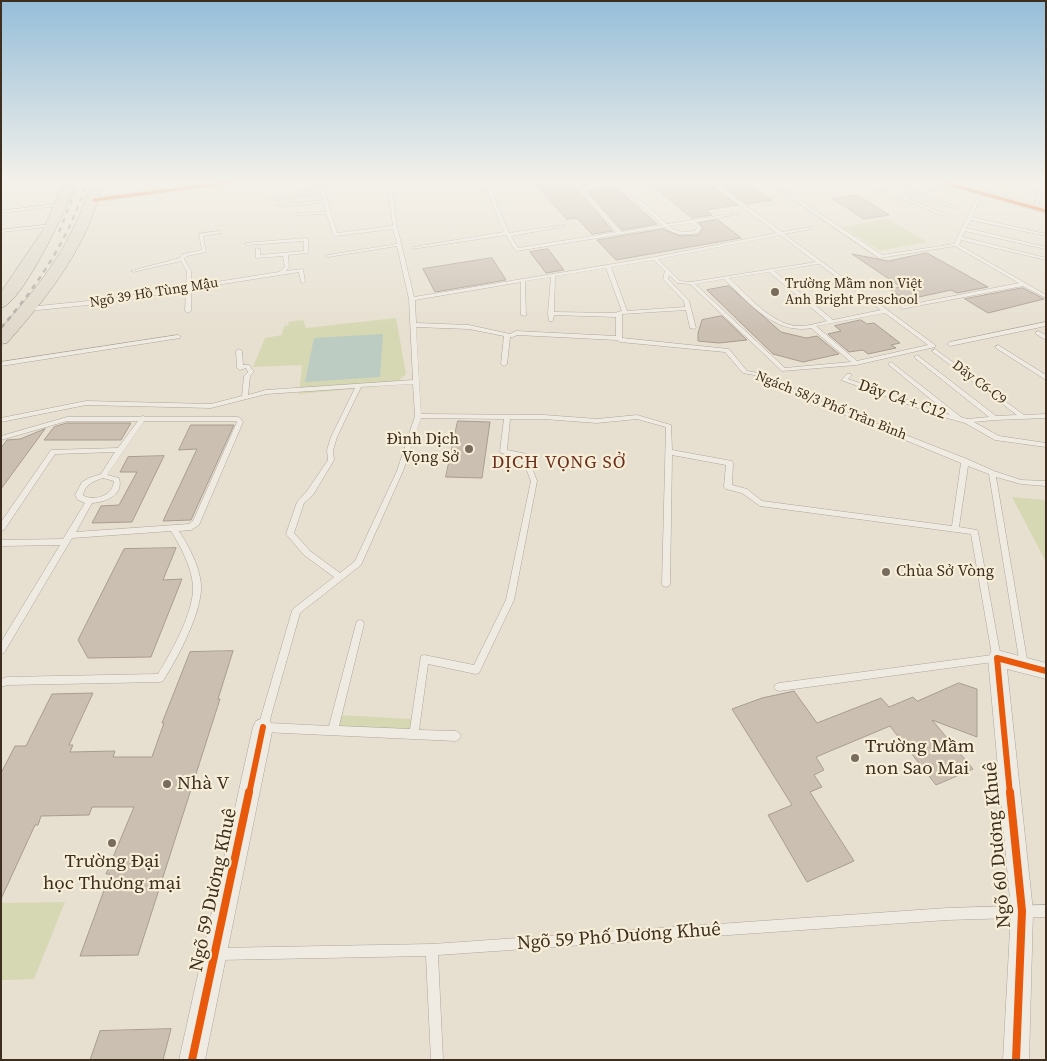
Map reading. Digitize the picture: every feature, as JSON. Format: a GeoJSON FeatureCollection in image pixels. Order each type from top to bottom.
{"type":"FeatureCollection","features":[{"type":"Feature","properties":{"kind":"highway"},"geometry":{"type":"LineString","coordinates":[[1,303],[38,254],[50,232]]}},
{"type":"Feature","properties":{"kind":"highway"},"geometry":{"type":"LineString","coordinates":[[1,339],[28,309],[66,258],[81,232]]}},
{"type":"Feature","properties":{"kind":"street"},"geometry":{"type":"LineString","coordinates":[[997,658],[1046,671]]}},
{"type":"Feature","properties":{"kind":"street","name":"Ngõ 60 Dương Khuê"},"geometry":{"type":"LineString","coordinates":[[997,658],[1022,911],[1016,1060]]}},
{"type":"Feature","properties":{"kind":"street","name":"Ngõ 59 Dương Khuê"},"geometry":{"type":"LineString","coordinates":[[192,1060],[263,727]]}},
{"type":"Feature","properties":{"kind":"lane"},"geometry":{"type":"LineString","coordinates":[[133,271],[182,259],[185,255],[204,251],[201,235],[219,232]]}},
{"type":"Feature","properties":{"kind":"lane"},"geometry":{"type":"LineString","coordinates":[[334,232],[335,235],[361,232]]}},
{"type":"Feature","properties":{"kind":"lane"},"geometry":{"type":"LineString","coordinates":[[395,232],[412,298],[418,416],[400,471],[358,563],[296,611],[263,727],[456,736]]}},
{"type":"Feature","properties":{"kind":"lane"},"geometry":{"type":"LineString","coordinates":[[414,248],[525,232]]}},
{"type":"Feature","properties":{"kind":"lane"},"geometry":{"type":"LineString","coordinates":[[507,234],[517,250],[629,232]]}},
{"type":"Feature","properties":{"kind":"lane"},"geometry":{"type":"LineString","coordinates":[[677,232],[683,234],[696,232]]}},
{"type":"Feature","properties":{"kind":"lane","name":"Dãy C6-C9"},"geometry":{"type":"LineString","coordinates":[[777,232],[886,311],[1022,416]]}},
{"type":"Feature","properties":{"kind":"lane"},"geometry":{"type":"LineString","coordinates":[[412,298],[553,276],[792,232]]}},
{"type":"Feature","properties":{"kind":"lane"},"geometry":{"type":"LineString","coordinates":[[843,232],[881,257],[956,245],[1046,297]]}},
{"type":"Feature","properties":{"kind":"lane"},"geometry":{"type":"LineString","coordinates":[[956,245],[963,232]]}},
{"type":"Feature","properties":{"kind":"lane"},"geometry":{"type":"LineString","coordinates":[[975,232],[1046,248]]}},
{"type":"Feature","properties":{"kind":"lane"},"geometry":{"type":"LineString","coordinates":[[1030,232],[1046,235]]}},
{"type":"Feature","properties":{"kind":"lane"},"geometry":{"type":"LineString","coordinates":[[959,238],[1046,259]]}},
{"type":"Feature","properties":{"kind":"lane"},"geometry":{"type":"LineString","coordinates":[[247,244],[306,239],[306,252],[258,257],[258,249]]}},
{"type":"Feature","properties":{"kind":"lane"},"geometry":{"type":"LineString","coordinates":[[1011,258],[1016,241]]}},
{"type":"Feature","properties":{"kind":"lane"},"geometry":{"type":"LineString","coordinates":[[328,256],[398,245]]}},
{"type":"Feature","properties":{"kind":"lane"},"geometry":{"type":"LineString","coordinates":[[279,274],[287,268],[285,254]]}},
{"type":"Feature","properties":{"kind":"lane"},"geometry":{"type":"LineString","coordinates":[[655,258],[679,282],[691,283],[818,263]]}},
{"type":"Feature","properties":{"kind":"lane"},"geometry":{"type":"LineString","coordinates":[[182,259],[190,271],[188,312]]}},
{"type":"Feature","properties":{"kind":"lane"},"geometry":{"type":"LineString","coordinates":[[608,266],[622,314],[619,338]]}},
{"type":"Feature","properties":{"kind":"lane","name":"Ngõ 39 Hồ Tùng Mậu"},"geometry":{"type":"LineString","coordinates":[[28,309],[108,301],[301,270],[303,282]]}},
{"type":"Feature","properties":{"kind":"lane"},"geometry":{"type":"LineString","coordinates":[[769,270],[832,322]]}},
{"type":"Feature","properties":{"kind":"lane"},"geometry":{"type":"LineString","coordinates":[[668,271],[665,279],[686,301],[689,320],[693,328]]}},
{"type":"Feature","properties":{"kind":"lane"},"geometry":{"type":"LineString","coordinates":[[551,320],[553,276]]}},
{"type":"Feature","properties":{"kind":"lane"},"geometry":{"type":"LineString","coordinates":[[725,277],[776,321],[792,327],[812,326],[886,311]]}},
{"type":"Feature","properties":{"kind":"lane"},"geometry":{"type":"LineString","coordinates":[[523,281],[524,315]]}},
{"type":"Feature","properties":{"kind":"lane"},"geometry":{"type":"LineString","coordinates":[[691,283],[784,370],[856,363],[934,348]]}},
{"type":"Feature","properties":{"kind":"lane"},"geometry":{"type":"LineString","coordinates":[[903,308],[1023,284]]}},
{"type":"Feature","properties":{"kind":"lane"},"geometry":{"type":"LineString","coordinates":[[551,313],[622,314],[688,308]]}},
{"type":"Feature","properties":{"kind":"lane","name":"Ngách 58/3 Phố Trần Bình"},"geometry":{"type":"LineString","coordinates":[[413,324],[469,327],[507,336],[516,333],[619,338],[620,340],[727,350],[746,372],[762,375],[827,406],[992,473],[1021,482],[1046,484]]}},
{"type":"Feature","properties":{"kind":"lane"},"geometry":{"type":"LineString","coordinates":[[950,344],[1046,324]]}},
{"type":"Feature","properties":{"kind":"lane"},"geometry":{"type":"LineString","coordinates":[[812,326],[856,363]]}},
{"type":"Feature","properties":{"kind":"lane"},"geometry":{"type":"LineString","coordinates":[[1038,333],[1046,338]]}},
{"type":"Feature","properties":{"kind":"lane"},"geometry":{"type":"LineString","coordinates":[[504,364],[507,336]]}},
{"type":"Feature","properties":{"kind":"lane"},"geometry":{"type":"LineString","coordinates":[[1,364],[178,338]]}},
{"type":"Feature","properties":{"kind":"lane"},"geometry":{"type":"LineString","coordinates":[[998,347],[1046,378]]}},
{"type":"Feature","properties":{"kind":"lane"},"geometry":{"type":"LineString","coordinates":[[239,351],[240,368],[247,366],[251,372],[248,376],[246,397]]}},
{"type":"Feature","properties":{"kind":"lane"},"geometry":{"type":"LineString","coordinates":[[917,357],[995,418]]}},
{"type":"Feature","properties":{"kind":"lane"},"geometry":{"type":"LineString","coordinates":[[891,364],[959,419]]}},
{"type":"Feature","properties":{"kind":"lane","name":"Dãy C4 + C12"},"geometry":{"type":"LineString","coordinates":[[849,375],[844,380],[967,421]]}},
{"type":"Feature","properties":{"kind":"lane"},"geometry":{"type":"LineString","coordinates":[[1,420],[86,404],[211,406],[266,392],[416,382]]}},
{"type":"Feature","properties":{"kind":"lane"},"geometry":{"type":"LineString","coordinates":[[340,577],[306,554],[290,534],[301,502],[310,493],[331,460],[330,450],[334,436],[358,387]]}},
{"type":"Feature","properties":{"kind":"lane"},"geometry":{"type":"LineString","coordinates":[[418,416],[544,417],[597,421],[637,417],[669,426],[666,584]]}},
{"type":"Feature","properties":{"kind":"lane"},"geometry":{"type":"LineString","coordinates":[[967,421],[1022,416],[1045,417]]}},
{"type":"Feature","properties":{"kind":"lane"},"geometry":{"type":"LineString","coordinates":[[414,734],[424,659],[476,670],[510,600],[534,481],[525,456],[503,451],[507,417]]}},
{"type":"Feature","properties":{"kind":"lane"},"geometry":{"type":"LineString","coordinates":[[103,476],[118,450],[129,441],[143,418]]}},
{"type":"Feature","properties":{"kind":"lane"},"geometry":{"type":"LineString","coordinates":[[1,438],[59,420],[235,418],[240,422],[196,523],[191,527],[67,539],[1,543]]}},
{"type":"Feature","properties":{"kind":"lane"},"geometry":{"type":"LineString","coordinates":[[967,421],[997,438],[1046,445]]}},
{"type":"Feature","properties":{"kind":"lane"},"geometry":{"type":"LineString","coordinates":[[1,528],[53,452],[118,450]]}},
{"type":"Feature","properties":{"kind":"lane"},"geometry":{"type":"LineString","coordinates":[[669,452],[730,463],[728,487],[744,491],[760,503],[955,529],[964,461]]}},
{"type":"Feature","properties":{"kind":"lane"},"geometry":{"type":"LineString","coordinates":[[992,473],[1024,666]]}},
{"type":"Feature","properties":{"kind":"lane"},"geometry":{"type":"LineString","coordinates":[[103,476],[117,480],[117,487],[109,496],[90,501],[81,498],[80,491],[91,479],[103,476]]}},
{"type":"Feature","properties":{"kind":"lane"},"geometry":{"type":"LineString","coordinates":[[1,650],[90,501]]}},
{"type":"Feature","properties":{"kind":"lane"},"geometry":{"type":"LineString","coordinates":[[1,683],[7,681],[160,678],[171,663],[196,600],[197,586],[184,545],[174,529]]}},
{"type":"Feature","properties":{"kind":"lane","name":"Ngõ 60 Dương Khuê"},"geometry":{"type":"LineString","coordinates":[[955,529],[974,532],[997,658]]}},
{"type":"Feature","properties":{"kind":"lane"},"geometry":{"type":"LineString","coordinates":[[333,730],[360,624]]}},
{"type":"Feature","properties":{"kind":"lane"},"geometry":{"type":"LineString","coordinates":[[779,687],[997,658]]}},
{"type":"Feature","properties":{"kind":"lane","name":"Ngõ 59 Phố Dương Khuê"},"geometry":{"type":"LineString","coordinates":[[216,954],[432,950],[1022,911],[1046,911]]}},
{"type":"Feature","properties":{"kind":"lane"},"geometry":{"type":"LineString","coordinates":[[432,950],[437,1060]]}},
{"type":"Feature","properties":{"kind":"green space"},"geometry":{"type":"Polygon","coordinates":[[[849,232],[909,232],[927,242],[880,251],[849,232]]]}},
{"type":"Feature","properties":{"kind":"green space"},"geometry":{"type":"Polygon","coordinates":[[[396,318],[406,374],[394,385],[299,394],[302,365],[253,367],[265,338],[282,335],[284,326],[289,325],[288,322],[303,320],[306,328],[396,318]]]}},
{"type":"Feature","properties":{"kind":"green space"},"geometry":{"type":"Polygon","coordinates":[[[1012,497],[1046,500],[1046,562],[1012,497]]]}},
{"type":"Feature","properties":{"kind":"green space"},"geometry":{"type":"Polygon","coordinates":[[[340,715],[412,719],[410,731],[337,727],[340,715]]]}},
{"type":"Feature","properties":{"kind":"green space"},"geometry":{"type":"Polygon","coordinates":[[[65,902],[34,979],[1,980],[1,903],[65,902]]]}},
{"type":"Feature","properties":{"kind":"shaded area"},"geometry":{"type":"Polygon","coordinates":[[[383,334],[380,377],[305,382],[314,338],[383,334]]]}},
{"type":"Feature","properties":{"kind":"building"},"geometry":{"type":"Polygon","coordinates":[[[590,232],[609,232],[592,234],[590,232]]]}},
{"type":"Feature","properties":{"kind":"building"},"geometry":{"type":"Polygon","coordinates":[[[648,232],[669,232],[680,236],[698,235],[700,232],[733,232],[741,238],[616,260],[597,240],[648,232]]]}},
{"type":"Feature","properties":{"kind":"building"},"geometry":{"type":"Polygon","coordinates":[[[548,249],[564,270],[546,273],[530,252],[548,249]]]}},
{"type":"Feature","properties":{"kind":"building"},"geometry":{"type":"Polygon","coordinates":[[[927,253],[988,287],[957,293],[951,290],[905,300],[889,289],[901,287],[852,254],[888,261],[927,253]]]}},
{"type":"Feature","properties":{"kind":"building"},"geometry":{"type":"Polygon","coordinates":[[[492,258],[506,280],[435,292],[423,269],[492,258]]]}},
{"type":"Feature","properties":{"kind":"building"},"geometry":{"type":"Polygon","coordinates":[[[729,286],[781,332],[806,338],[817,336],[839,354],[803,362],[773,354],[707,290],[729,286]]]}},
{"type":"Feature","properties":{"kind":"building"},"geometry":{"type":"Polygon","coordinates":[[[1023,288],[1044,299],[988,313],[965,299],[1023,288]]]}},
{"type":"Feature","properties":{"kind":"building"},"geometry":{"type":"Polygon","coordinates":[[[722,316],[747,340],[719,343],[698,341],[702,320],[722,316]]]}},
{"type":"Feature","properties":{"kind":"building"},"geometry":{"type":"Polygon","coordinates":[[[861,320],[867,324],[874,323],[900,343],[891,345],[896,348],[868,354],[863,350],[849,352],[828,334],[841,331],[835,326],[861,320]]]}},
{"type":"Feature","properties":{"kind":"building","name":"Đình Dịch Vọng Sở"},"geometry":{"type":"Polygon","coordinates":[[[458,421],[490,422],[482,478],[446,477],[458,421]]]}},
{"type":"Feature","properties":{"kind":"building"},"geometry":{"type":"Polygon","coordinates":[[[67,423],[131,423],[121,440],[44,440],[54,427],[67,423]]]}},
{"type":"Feature","properties":{"kind":"building"},"geometry":{"type":"Polygon","coordinates":[[[191,425],[234,425],[191,520],[163,521],[197,449],[179,450],[191,425]]]}},
{"type":"Feature","properties":{"kind":"building"},"geometry":{"type":"Polygon","coordinates":[[[45,429],[1,489],[1,448],[7,440],[20,439],[45,429]]]}},
{"type":"Feature","properties":{"kind":"building"},"geometry":{"type":"Polygon","coordinates":[[[164,456],[132,522],[92,523],[101,506],[119,505],[137,472],[120,472],[128,457],[164,456]]]}},
{"type":"Feature","properties":{"kind":"building"},"geometry":{"type":"Polygon","coordinates":[[[176,548],[163,580],[182,579],[151,657],[88,658],[78,640],[124,549],[176,548]]]}},
{"type":"Feature","properties":{"kind":"building"},"geometry":{"type":"Polygon","coordinates":[[[233,651],[218,699],[220,699],[138,955],[80,956],[110,874],[106,874],[134,807],[92,807],[89,815],[41,816],[1,899],[1,773],[15,746],[26,746],[52,694],[93,693],[69,745],[73,745],[70,752],[115,751],[113,757],[152,757],[164,723],[162,723],[190,652],[233,651]]]}},
{"type":"Feature","properties":{"kind":"building"},"geometry":{"type":"Polygon","coordinates":[[[959,683],[977,689],[977,737],[932,720],[973,769],[936,785],[890,726],[816,757],[824,770],[814,775],[822,787],[810,792],[854,861],[807,882],[768,815],[792,805],[732,709],[762,698],[794,691],[817,723],[881,698],[889,707],[913,697],[917,701],[959,683]]]}},
{"type":"Feature","properties":{"kind":"building"},"geometry":{"type":"Polygon","coordinates":[[[171,1029],[163,1060],[90,1060],[100,1031],[171,1029]]]}},
{"type":"Feature","properties":{"kind":"railway"},"geometry":{"type":"LineString","coordinates":[[1,328],[40,277],[66,232]]}},
{"type":"Feature","properties":{"kind":"cycle path"},"geometry":{"type":"LineString","coordinates":[[1016,1060],[1022,911],[997,658],[1046,671]]}},
{"type":"Feature","properties":{"kind":"cycle path"},"geometry":{"type":"LineString","coordinates":[[192,1060],[263,727]]}},
{"type":"Feature","properties":{"kind":"place","name":"Trường Mầm non Việt Anh Bright Preschool"},"geometry":{"type":"Point","coordinates":[775,292]}},
{"type":"Feature","properties":{"kind":"place","name":"Đình Dịch Vọng Sở"},"geometry":{"type":"Point","coordinates":[469,449]}},
{"type":"Feature","properties":{"kind":"place","name":"Chùa Sở Vòng"},"geometry":{"type":"Point","coordinates":[886,572]}},
{"type":"Feature","properties":{"kind":"place","name":"Trường Mầm non Sao Mai"},"geometry":{"type":"Point","coordinates":[855,758]}},
{"type":"Feature","properties":{"kind":"place","name":"Nhà V"},"geometry":{"type":"Point","coordinates":[167,784]}},
{"type":"Feature","properties":{"kind":"place","name":"Trường Đại học Thương mại"},"geometry":{"type":"Point","coordinates":[112,843]}},
{"type":"Feature","properties":{"kind":"district","name":"DỊCH VỌNG SỞ"},"geometry":{"type":"Point","coordinates":[559,463]}}]}
